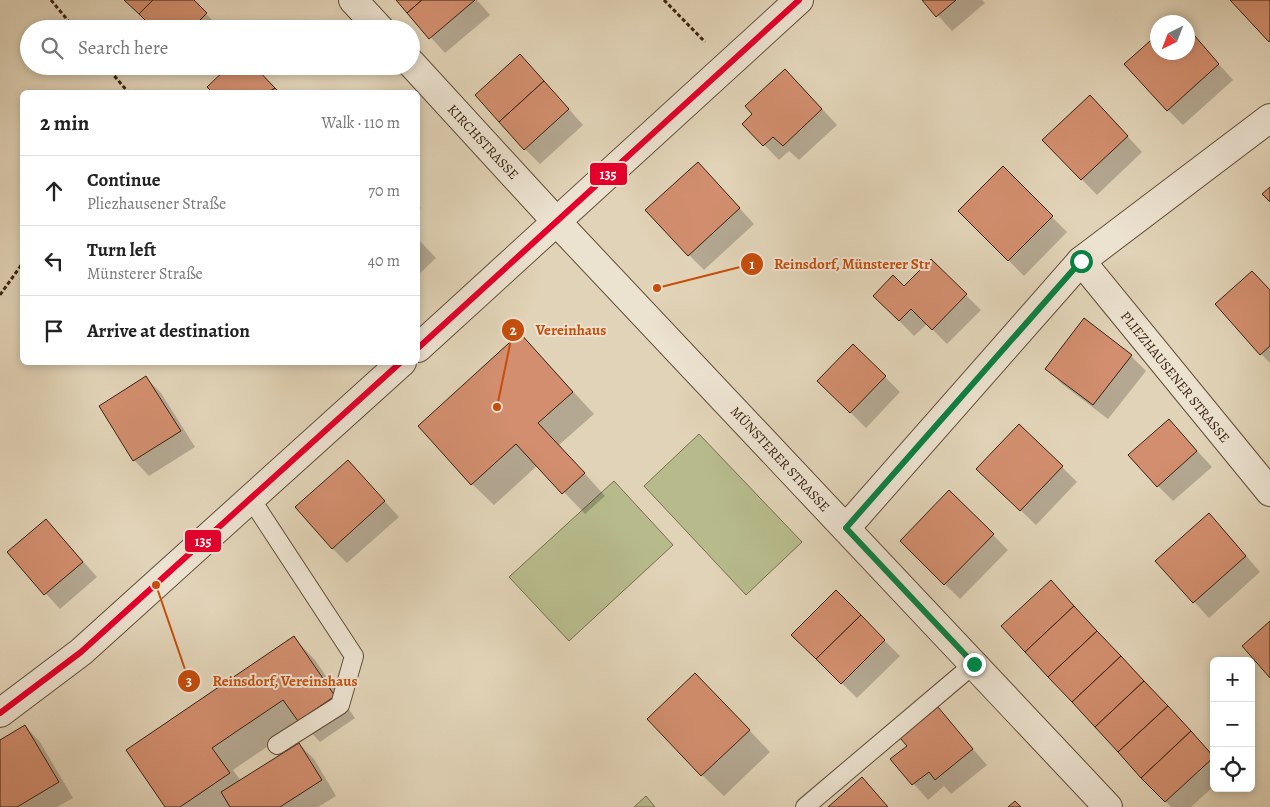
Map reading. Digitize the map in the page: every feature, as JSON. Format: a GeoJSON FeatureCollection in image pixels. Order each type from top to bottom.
{"type":"FeatureCollection","features":[{"type":"Feature","properties":{"kind":"street"},"geometry":{"type":"LineString","coordinates":[[353,0],[372,20]]}},
{"type":"Feature","properties":{"kind":"street"},"geometry":{"type":"LineString","coordinates":[[420,346],[555,220],[799,0]]}},
{"type":"Feature","properties":{"kind":"street","name":"KIRCHSTRASSE"},"geometry":{"type":"LineString","coordinates":[[420,73],[555,220]]}},
{"type":"Feature","properties":{"kind":"street"},"geometry":{"type":"LineString","coordinates":[[846,528],[1081,261],[1270,118]]}},
{"type":"Feature","properties":{"kind":"street","name":"MÜNSTERER STRASSE"},"geometry":{"type":"LineString","coordinates":[[555,220],[1108,807]]}},
{"type":"Feature","properties":{"kind":"street","name":"PLIEZHAUSENER STRASSE"},"geometry":{"type":"LineString","coordinates":[[1081,261],[1270,492]]}},
{"type":"Feature","properties":{"kind":"street"},"geometry":{"type":"LineString","coordinates":[[0,713],[81,652],[399,365]]}},
{"type":"Feature","properties":{"kind":"lane"},"geometry":{"type":"LineString","coordinates":[[251,499],[354,656],[340,704],[277,745]]}},
{"type":"Feature","properties":{"kind":"lane"},"geometry":{"type":"LineString","coordinates":[[805,807],[974,664]]}},
{"type":"Feature","properties":{"kind":"path"},"geometry":{"type":"LineString","coordinates":[[51,0],[68,20]]}},
{"type":"Feature","properties":{"kind":"path"},"geometry":{"type":"LineString","coordinates":[[664,0],[727,65]]}},
{"type":"Feature","properties":{"kind":"path"},"geometry":{"type":"LineString","coordinates":[[114,75],[126,90]]}},
{"type":"Feature","properties":{"kind":"path"},"geometry":{"type":"LineString","coordinates":[[0,295],[20,267]]}},
{"type":"Feature","properties":{"kind":"green space"},"geometry":{"type":"Polygon","coordinates":[[[699,434],[802,542],[746,595],[644,486],[699,434]]]}},
{"type":"Feature","properties":{"kind":"green space"},"geometry":{"type":"Polygon","coordinates":[[[614,481],[673,545],[569,641],[509,577],[614,481]]]}},
{"type":"Feature","properties":{"kind":"green space"},"geometry":{"type":"Polygon","coordinates":[[[646,796],[655,807],[634,807],[646,796]]]}},
{"type":"Feature","properties":{"kind":"building"},"geometry":{"type":"Polygon","coordinates":[[[124,0],[153,0],[139,14],[124,0]]]}},
{"type":"Feature","properties":{"kind":"building"},"geometry":{"type":"Polygon","coordinates":[[[153,0],[194,0],[207,13],[200,20],[145,20],[139,14],[153,0]]]}},
{"type":"Feature","properties":{"kind":"building"},"geometry":{"type":"Polygon","coordinates":[[[396,0],[422,0],[407,13],[396,0]]]}},
{"type":"Feature","properties":{"kind":"building"},"geometry":{"type":"Polygon","coordinates":[[[422,0],[475,0],[429,39],[420,28],[420,20],[413,20],[407,13],[422,0]]]}},
{"type":"Feature","properties":{"kind":"building"},"geometry":{"type":"Polygon","coordinates":[[[922,0],[956,0],[936,17],[922,0]]]}},
{"type":"Feature","properties":{"kind":"building"},"geometry":{"type":"Polygon","coordinates":[[[1230,0],[1270,0],[1269,42],[1230,0]]]}},
{"type":"Feature","properties":{"kind":"building"},"geometry":{"type":"Polygon","coordinates":[[[1195,36],[1219,64],[1167,111],[1124,64],[1150,41],[1150,60],[1195,60],[1195,36]]]}},
{"type":"Feature","properties":{"kind":"building"},"geometry":{"type":"Polygon","coordinates":[[[520,54],[544,81],[499,122],[475,95],[520,54]]]}},
{"type":"Feature","properties":{"kind":"building"},"geometry":{"type":"Polygon","coordinates":[[[785,69],[822,109],[783,146],[773,137],[763,146],[742,124],[752,114],[745,106],[785,69]]]}},
{"type":"Feature","properties":{"kind":"building"},"geometry":{"type":"Polygon","coordinates":[[[220,75],[263,75],[275,88],[272,90],[210,90],[207,87],[220,75]]]}},
{"type":"Feature","properties":{"kind":"building"},"geometry":{"type":"Polygon","coordinates":[[[544,81],[569,109],[524,150],[499,122],[544,81]]]}},
{"type":"Feature","properties":{"kind":"building"},"geometry":{"type":"Polygon","coordinates":[[[1090,95],[1128,136],[1081,180],[1042,140],[1090,95]]]}},
{"type":"Feature","properties":{"kind":"building"},"geometry":{"type":"Polygon","coordinates":[[[698,162],[740,208],[688,256],[645,210],[698,162]]]}},
{"type":"Feature","properties":{"kind":"building"},"geometry":{"type":"Polygon","coordinates":[[[1003,166],[1053,216],[1008,261],[958,211],[1003,166]]]}},
{"type":"Feature","properties":{"kind":"building"},"geometry":{"type":"Polygon","coordinates":[[[1270,187],[1270,202],[1262,194],[1270,187]]]}},
{"type":"Feature","properties":{"kind":"building"},"geometry":{"type":"Polygon","coordinates":[[[931,259],[967,294],[932,330],[911,309],[899,321],[873,296],[893,275],[904,286],[931,259]]]}},
{"type":"Feature","properties":{"kind":"building"},"geometry":{"type":"Polygon","coordinates":[[[1252,271],[1270,290],[1270,346],[1260,355],[1215,304],[1252,271]]]}},
{"type":"Feature","properties":{"kind":"building"},"geometry":{"type":"Polygon","coordinates":[[[1084,318],[1132,355],[1093,405],[1045,369],[1084,318]]]}},
{"type":"Feature","properties":{"kind":"building"},"geometry":{"type":"Polygon","coordinates":[[[520,333],[573,392],[538,423],[585,473],[562,494],[516,444],[471,485],[418,426],[520,333]]]}},
{"type":"Feature","properties":{"kind":"building"},"geometry":{"type":"Polygon","coordinates":[[[853,344],[886,376],[850,413],[817,381],[853,344]]]}},
{"type":"Feature","properties":{"kind":"building"},"geometry":{"type":"Polygon","coordinates":[[[146,376],[181,431],[133,461],[99,406],[146,376]]]}},
{"type":"Feature","properties":{"kind":"building"},"geometry":{"type":"Polygon","coordinates":[[[1169,419],[1197,451],[1157,487],[1128,455],[1169,419]]]}},
{"type":"Feature","properties":{"kind":"building"},"geometry":{"type":"Polygon","coordinates":[[[1019,424],[1063,466],[1020,511],[976,469],[1019,424]]]}},
{"type":"Feature","properties":{"kind":"building"},"geometry":{"type":"Polygon","coordinates":[[[348,460],[385,501],[332,549],[295,507],[348,460]]]}},
{"type":"Feature","properties":{"kind":"building"},"geometry":{"type":"Polygon","coordinates":[[[949,490],[994,534],[944,585],[900,541],[949,490]]]}},
{"type":"Feature","properties":{"kind":"building"},"geometry":{"type":"Polygon","coordinates":[[[1209,513],[1246,556],[1193,603],[1155,561],[1209,513]]]}},
{"type":"Feature","properties":{"kind":"building"},"geometry":{"type":"Polygon","coordinates":[[[46,519],[83,562],[44,595],[7,552],[46,519]]]}},
{"type":"Feature","properties":{"kind":"building"},"geometry":{"type":"Polygon","coordinates":[[[1051,580],[1074,606],[1025,652],[1001,626],[1051,580]]]}},
{"type":"Feature","properties":{"kind":"building"},"geometry":{"type":"Polygon","coordinates":[[[836,590],[861,615],[816,659],[791,635],[836,590]]]}},
{"type":"Feature","properties":{"kind":"building"},"geometry":{"type":"Polygon","coordinates":[[[1074,606],[1097,631],[1048,677],[1025,652],[1074,606]]]}},
{"type":"Feature","properties":{"kind":"building"},"geometry":{"type":"Polygon","coordinates":[[[861,615],[885,640],[841,684],[816,659],[861,615]]]}},
{"type":"Feature","properties":{"kind":"building"},"geometry":{"type":"Polygon","coordinates":[[[1270,621],[1270,678],[1255,661],[1255,657],[1252,657],[1242,646],[1270,621]]]}},
{"type":"Feature","properties":{"kind":"building"},"geometry":{"type":"Polygon","coordinates":[[[1097,631],[1121,656],[1072,702],[1048,677],[1097,631]]]}},
{"type":"Feature","properties":{"kind":"building"},"geometry":{"type":"Polygon","coordinates":[[[294,636],[335,696],[298,721],[283,700],[212,748],[230,773],[180,807],[165,807],[126,750],[294,636]]]}},
{"type":"Feature","properties":{"kind":"building"},"geometry":{"type":"Polygon","coordinates":[[[1121,656],[1144,681],[1095,727],[1072,702],[1121,656]]]}},
{"type":"Feature","properties":{"kind":"building"},"geometry":{"type":"Polygon","coordinates":[[[695,673],[750,730],[701,776],[647,719],[695,673]]]}},
{"type":"Feature","properties":{"kind":"building"},"geometry":{"type":"Polygon","coordinates":[[[1144,681],[1168,706],[1118,752],[1095,727],[1144,681]]]}},
{"type":"Feature","properties":{"kind":"building"},"geometry":{"type":"Polygon","coordinates":[[[1168,706],[1191,731],[1141,778],[1118,752],[1168,706]]]}},
{"type":"Feature","properties":{"kind":"building"},"geometry":{"type":"Polygon","coordinates":[[[938,707],[973,749],[935,780],[929,772],[912,785],[890,759],[907,746],[900,738],[938,707]]]}},
{"type":"Feature","properties":{"kind":"building"},"geometry":{"type":"Polygon","coordinates":[[[25,725],[59,782],[17,807],[0,807],[0,740],[25,725]]]}},
{"type":"Feature","properties":{"kind":"building"},"geometry":{"type":"Polygon","coordinates":[[[1191,731],[1210,752],[1210,761],[1165,802],[1141,778],[1191,731]]]}},
{"type":"Feature","properties":{"kind":"building"},"geometry":{"type":"Polygon","coordinates":[[[299,743],[322,780],[280,807],[230,807],[221,792],[299,743]]]}},
{"type":"Feature","properties":{"kind":"building"},"geometry":{"type":"Polygon","coordinates":[[[862,777],[888,807],[828,807],[862,777]]]}},
{"type":"Feature","properties":{"kind":"building"},"geometry":{"type":"Polygon","coordinates":[[[1015,801],[1021,807],[1008,807],[1015,801]]]}},
{"type":"Feature","properties":{"kind":"transit line","name":"135"},"geometry":{"type":"LineString","coordinates":[[420,346],[799,0]]}},
{"type":"Feature","properties":{"kind":"transit line","name":"135"},"geometry":{"type":"LineString","coordinates":[[0,713],[81,652],[398,365]]}},
{"type":"Feature","properties":{"kind":"place","name":"Reinsdorf, Münsterer Str"},"geometry":{"type":"Point","coordinates":[657,288]}},
{"type":"Feature","properties":{"kind":"place","name":"Vereinhaus"},"geometry":{"type":"Point","coordinates":[497,407]}},
{"type":"Feature","properties":{"kind":"place","name":"Reinsdorf, Vereinshaus"},"geometry":{"type":"Point","coordinates":[156,585]}},
{"type":"Feature","properties":{"kind":"route"},"geometry":{"type":"LineString","coordinates":[[974,664],[846,528],[1081,261]]}}]}
